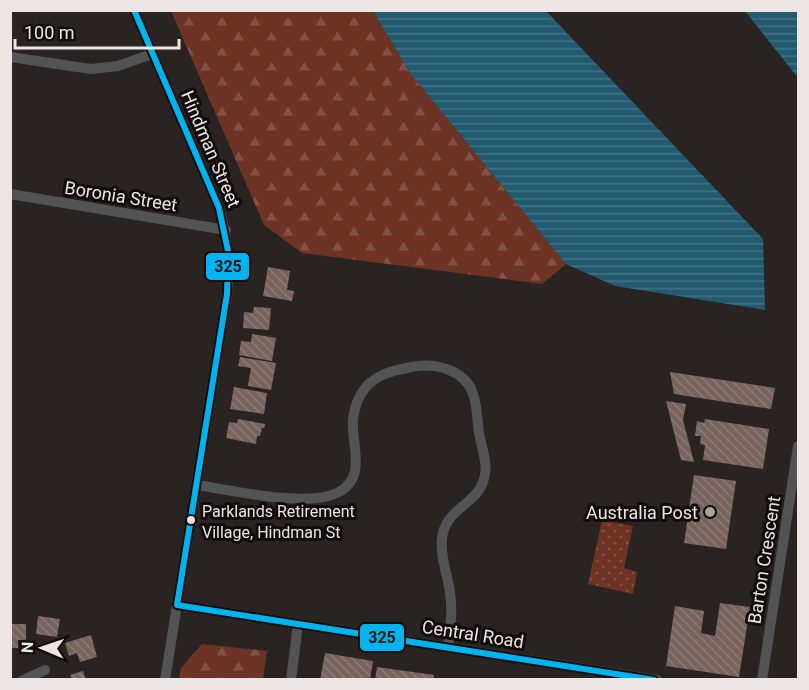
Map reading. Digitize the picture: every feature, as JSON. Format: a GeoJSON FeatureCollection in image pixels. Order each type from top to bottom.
{"type":"FeatureCollection","features":[{"type":"Feature","properties":{"kind":"street","name":"Hindman Street"},"geometry":{"type":"LineString","coordinates":[[134,10],[219,208],[226,230],[229,272],[165,680]]}},
{"type":"Feature","properties":{"kind":"street"},"geometry":{"type":"LineString","coordinates":[[10,57],[91,69],[118,66],[152,54]]}},
{"type":"Feature","properties":{"kind":"street","name":"Boronia Street"},"geometry":{"type":"LineString","coordinates":[[10,194],[226,230]]}},
{"type":"Feature","properties":{"kind":"street"},"geometry":{"type":"LineString","coordinates":[[197,485],[277,497],[306,498],[336,493],[347,486],[357,466],[353,420],[360,396],[366,386],[375,378],[390,371],[414,366],[430,364],[441,366],[457,374],[466,382],[474,395],[486,470],[478,493],[455,512],[446,524],[442,538],[442,555],[452,609],[448,647]]}},
{"type":"Feature","properties":{"kind":"street","name":"Barton Crescent"},"geometry":{"type":"LineString","coordinates":[[762,680],[798,446]]}},
{"type":"Feature","properties":{"kind":"street","name":"Central Road"},"geometry":{"type":"LineString","coordinates":[[177,605],[657,680]]}},
{"type":"Feature","properties":{"kind":"street"},"geometry":{"type":"LineString","coordinates":[[291,680],[298,624]]}},
{"type":"Feature","properties":{"kind":"street"},"geometry":{"type":"LineString","coordinates":[[23,680],[45,670]]}},
{"type":"Feature","properties":{"kind":"green space"},"geometry":{"type":"Polygon","coordinates":[[[171,11],[373,11],[410,73],[566,264],[542,284],[302,253],[264,225],[171,11]]]}},
{"type":"Feature","properties":{"kind":"green space"},"geometry":{"type":"Polygon","coordinates":[[[602,520],[633,526],[624,568],[637,572],[633,594],[588,584],[602,520]]]}},
{"type":"Feature","properties":{"kind":"green space"},"geometry":{"type":"Polygon","coordinates":[[[202,644],[267,651],[263,679],[179,679],[181,668],[202,644]]]}},
{"type":"Feature","properties":{"kind":"water"},"geometry":{"type":"Polygon","coordinates":[[[373,11],[546,11],[763,239],[765,310],[615,286],[566,264],[410,73],[373,11]]]}},
{"type":"Feature","properties":{"kind":"water"},"geometry":{"type":"Polygon","coordinates":[[[745,11],[798,11],[798,78],[745,11]]]}},
{"type":"Feature","properties":{"kind":"building"},"geometry":{"type":"Polygon","coordinates":[[[268,267],[290,271],[287,290],[294,291],[292,301],[263,296],[268,267]]]}},
{"type":"Feature","properties":{"kind":"building"},"geometry":{"type":"Polygon","coordinates":[[[254,307],[271,308],[269,330],[243,328],[244,312],[253,313],[254,307]]]}},
{"type":"Feature","properties":{"kind":"building"},"geometry":{"type":"Polygon","coordinates":[[[252,334],[276,338],[272,361],[239,355],[241,341],[251,342],[252,334]]]}},
{"type":"Feature","properties":{"kind":"building"},"geometry":{"type":"Polygon","coordinates":[[[240,357],[276,363],[271,390],[248,386],[251,368],[238,366],[240,357]]]}},
{"type":"Feature","properties":{"kind":"building"},"geometry":{"type":"Polygon","coordinates":[[[670,372],[775,388],[771,409],[674,394],[670,372]]]}},
{"type":"Feature","properties":{"kind":"building"},"geometry":{"type":"Polygon","coordinates":[[[234,387],[267,393],[264,414],[230,409],[234,387]]]}},
{"type":"Feature","properties":{"kind":"building"},"geometry":{"type":"Polygon","coordinates":[[[666,401],[686,404],[683,420],[694,462],[681,460],[666,401]]]}},
{"type":"Feature","properties":{"kind":"building"},"geometry":{"type":"Polygon","coordinates":[[[238,419],[265,424],[260,436],[257,436],[256,444],[226,438],[229,422],[237,423],[238,419]]]}},
{"type":"Feature","properties":{"kind":"building"},"geometry":{"type":"Polygon","coordinates":[[[705,419],[769,429],[763,469],[703,460],[705,445],[700,444],[701,436],[695,436],[697,421],[704,423],[705,419]]]}},
{"type":"Feature","properties":{"kind":"building","name":"Australia Post"},"geometry":{"type":"Polygon","coordinates":[[[694,475],[736,481],[726,549],[684,543],[694,475]]]}},
{"type":"Feature","properties":{"kind":"building"},"geometry":{"type":"Polygon","coordinates":[[[720,603],[750,607],[739,677],[666,666],[675,606],[704,611],[701,633],[715,636],[720,603]]]}},
{"type":"Feature","properties":{"kind":"building"},"geometry":{"type":"Polygon","coordinates":[[[38,616],[60,619],[57,637],[36,634],[38,616]]]}},
{"type":"Feature","properties":{"kind":"building"},"geometry":{"type":"Polygon","coordinates":[[[10,624],[26,624],[26,640],[18,640],[18,648],[10,648],[10,624]]]}},
{"type":"Feature","properties":{"kind":"building"},"geometry":{"type":"Polygon","coordinates":[[[91,635],[97,657],[80,662],[77,653],[69,656],[65,643],[91,635]]]}},
{"type":"Feature","properties":{"kind":"building"},"geometry":{"type":"Polygon","coordinates":[[[325,653],[373,661],[370,680],[320,680],[325,653]]]}},
{"type":"Feature","properties":{"kind":"building"},"geometry":{"type":"Polygon","coordinates":[[[377,667],[434,675],[433,680],[375,680],[377,667]]]}},
{"type":"Feature","properties":{"kind":"building"},"geometry":{"type":"Polygon","coordinates":[[[83,671],[86,680],[72,680],[70,675],[83,671]]]}},
{"type":"Feature","properties":{"kind":"transit line","name":"325"},"geometry":{"type":"LineString","coordinates":[[134,10],[219,208],[228,251],[227,294],[177,605],[654,680]]}},
{"type":"Feature","properties":{"kind":"place","name":"Australia Post"},"geometry":{"type":"Point","coordinates":[710,512]}},
{"type":"Feature","properties":{"kind":"place","name":"Parklands Retirement Village, Hindman St"},"geometry":{"type":"Point","coordinates":[191,520]}}]}
